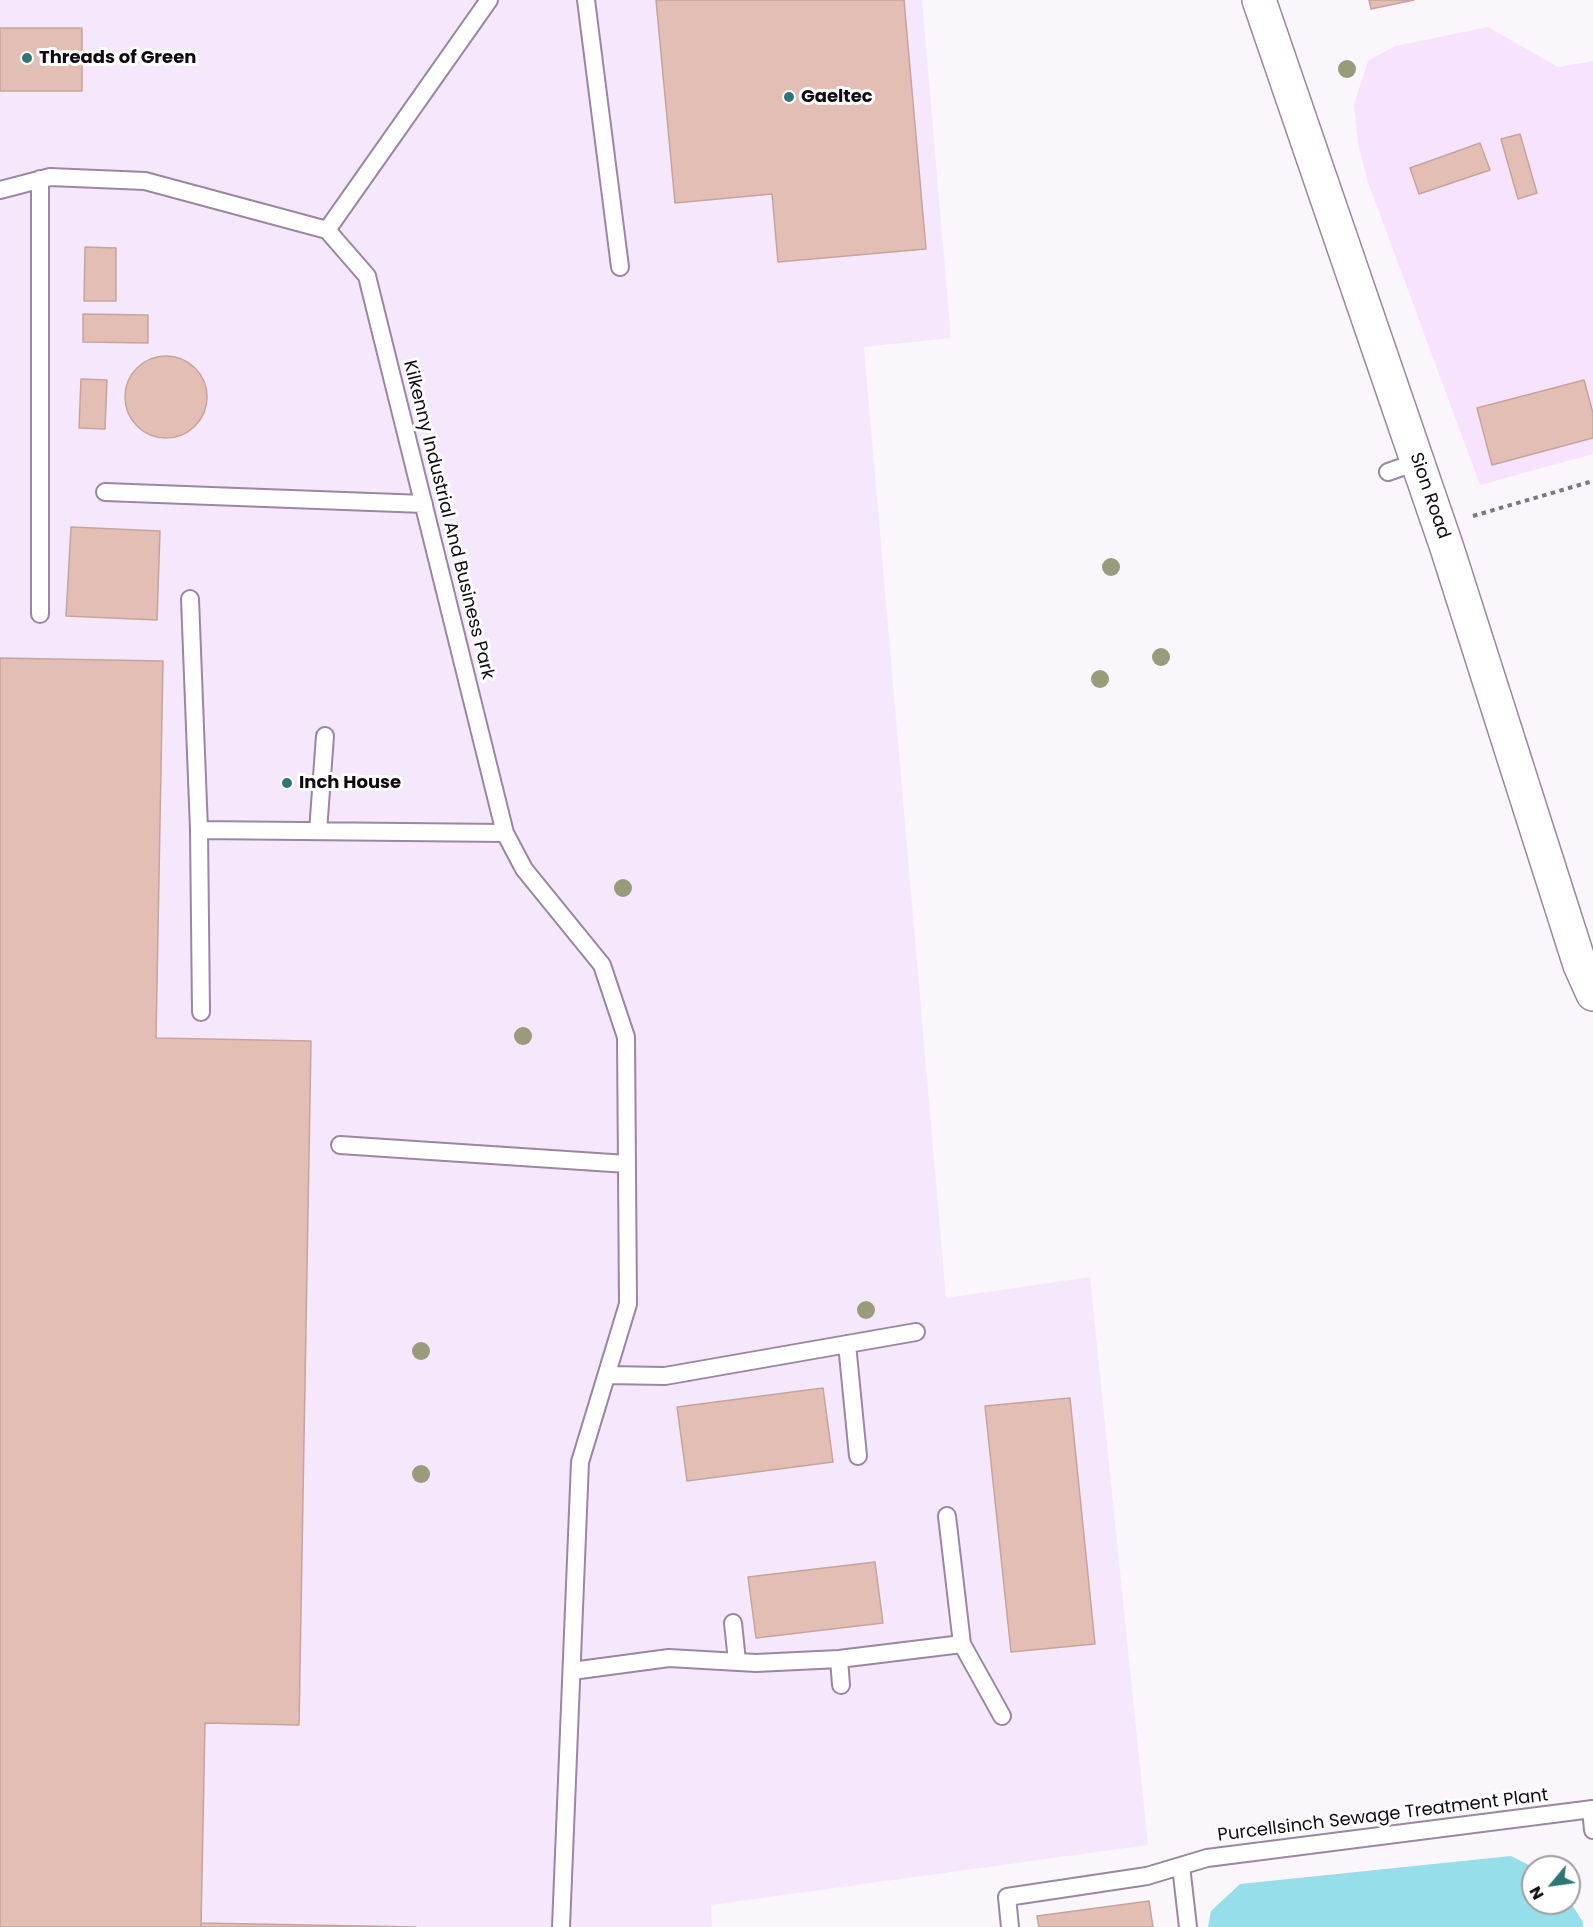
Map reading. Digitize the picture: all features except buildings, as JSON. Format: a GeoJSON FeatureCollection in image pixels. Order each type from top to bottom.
{"type":"FeatureCollection","features":[{"type":"Feature","properties":{"kind":"street","name":"Sion Road"},"geometry":{"type":"LineString","coordinates":[[1259,0],[1403,467],[1439,526],[1580,965],[1593,994]]}},
{"type":"Feature","properties":{"kind":"lane"},"geometry":{"type":"LineString","coordinates":[[0,190],[50,177],[145,181],[327,230],[489,0]]}},
{"type":"Feature","properties":{"kind":"lane"},"geometry":{"type":"LineString","coordinates":[[586,0],[620,267]]}},
{"type":"Feature","properties":{"kind":"lane"},"geometry":{"type":"LineString","coordinates":[[40,179],[40,614]]}},
{"type":"Feature","properties":{"kind":"lane","name":"Kilkenny Industrial And Business Park"},"geometry":{"type":"LineString","coordinates":[[327,230],[368,276],[505,833],[524,869],[602,966],[626,1037],[628,1304],[580,1462],[561,1927]]}},
{"type":"Feature","properties":{"kind":"lane"},"geometry":{"type":"LineString","coordinates":[[105,492],[424,504]]}},
{"type":"Feature","properties":{"kind":"lane"},"geometry":{"type":"LineString","coordinates":[[190,599],[199,830],[201,1012]]}},
{"type":"Feature","properties":{"kind":"lane"},"geometry":{"type":"LineString","coordinates":[[318,831],[325,736]]}},
{"type":"Feature","properties":{"kind":"lane"},"geometry":{"type":"LineString","coordinates":[[199,830],[505,833]]}},
{"type":"Feature","properties":{"kind":"lane"},"geometry":{"type":"LineString","coordinates":[[339,1145],[627,1164]]}},
{"type":"Feature","properties":{"kind":"lane"},"geometry":{"type":"LineString","coordinates":[[606,1375],[665,1376],[916,1332]]}},
{"type":"Feature","properties":{"kind":"lane"},"geometry":{"type":"LineString","coordinates":[[847,1344],[858,1456]]}},
{"type":"Feature","properties":{"kind":"lane"},"geometry":{"type":"LineString","coordinates":[[946,1516],[962,1644],[1002,1716]]}},
{"type":"Feature","properties":{"kind":"lane"},"geometry":{"type":"LineString","coordinates":[[733,1623],[736,1662]]}},
{"type":"Feature","properties":{"kind":"lane"},"geometry":{"type":"LineString","coordinates":[[572,1671],[669,1658],[756,1663],[839,1659],[962,1644]]}},
{"type":"Feature","properties":{"kind":"lane"},"geometry":{"type":"LineString","coordinates":[[839,1659],[841,1684]]}},
{"type":"Feature","properties":{"kind":"lane","name":"Purcellsinch Sewage Treatment Plant"},"geometry":{"type":"LineString","coordinates":[[1010,1927],[1007,1897],[1147,1876],[1207,1858],[1592,1809],[1593,1830]]}},
{"type":"Feature","properties":{"kind":"lane"},"geometry":{"type":"LineString","coordinates":[[1181,1866],[1188,1927]]}},
{"type":"Feature","properties":{"kind":"path"},"geometry":{"type":"LineString","coordinates":[[1439,526],[1593,481]]}},
{"type":"Feature","properties":{"kind":"shaded area"},"geometry":{"type":"Polygon","coordinates":[[[0,0],[922,0],[951,338],[864,347],[946,1298],[1090,1277],[1148,1845],[711,1905],[712,1927],[0,1927],[0,0]]]}},
{"type":"Feature","properties":{"kind":"shaded area"},"geometry":{"type":"Polygon","coordinates":[[[1488,27],[1558,67],[1593,61],[1593,454],[1480,485],[1368,182],[1358,144],[1354,104],[1368,61],[1395,46],[1488,27]]]}},
{"type":"Feature","properties":{"kind":"water"},"geometry":{"type":"Polygon","coordinates":[[[1511,1856],[1521,1861],[1521,1915],[1579,1915],[1583,1927],[1208,1927],[1211,1911],[1240,1884],[1511,1856]]]}},
{"type":"Feature","properties":{"kind":"place","name":"Threads of Green"},"geometry":{"type":"Point","coordinates":[27,58]}},
{"type":"Feature","properties":{"kind":"place","name":"Gaeltec"},"geometry":{"type":"Point","coordinates":[789,97]}},
{"type":"Feature","properties":{"kind":"place","name":"Inch House"},"geometry":{"type":"Point","coordinates":[287,783]}}]}
